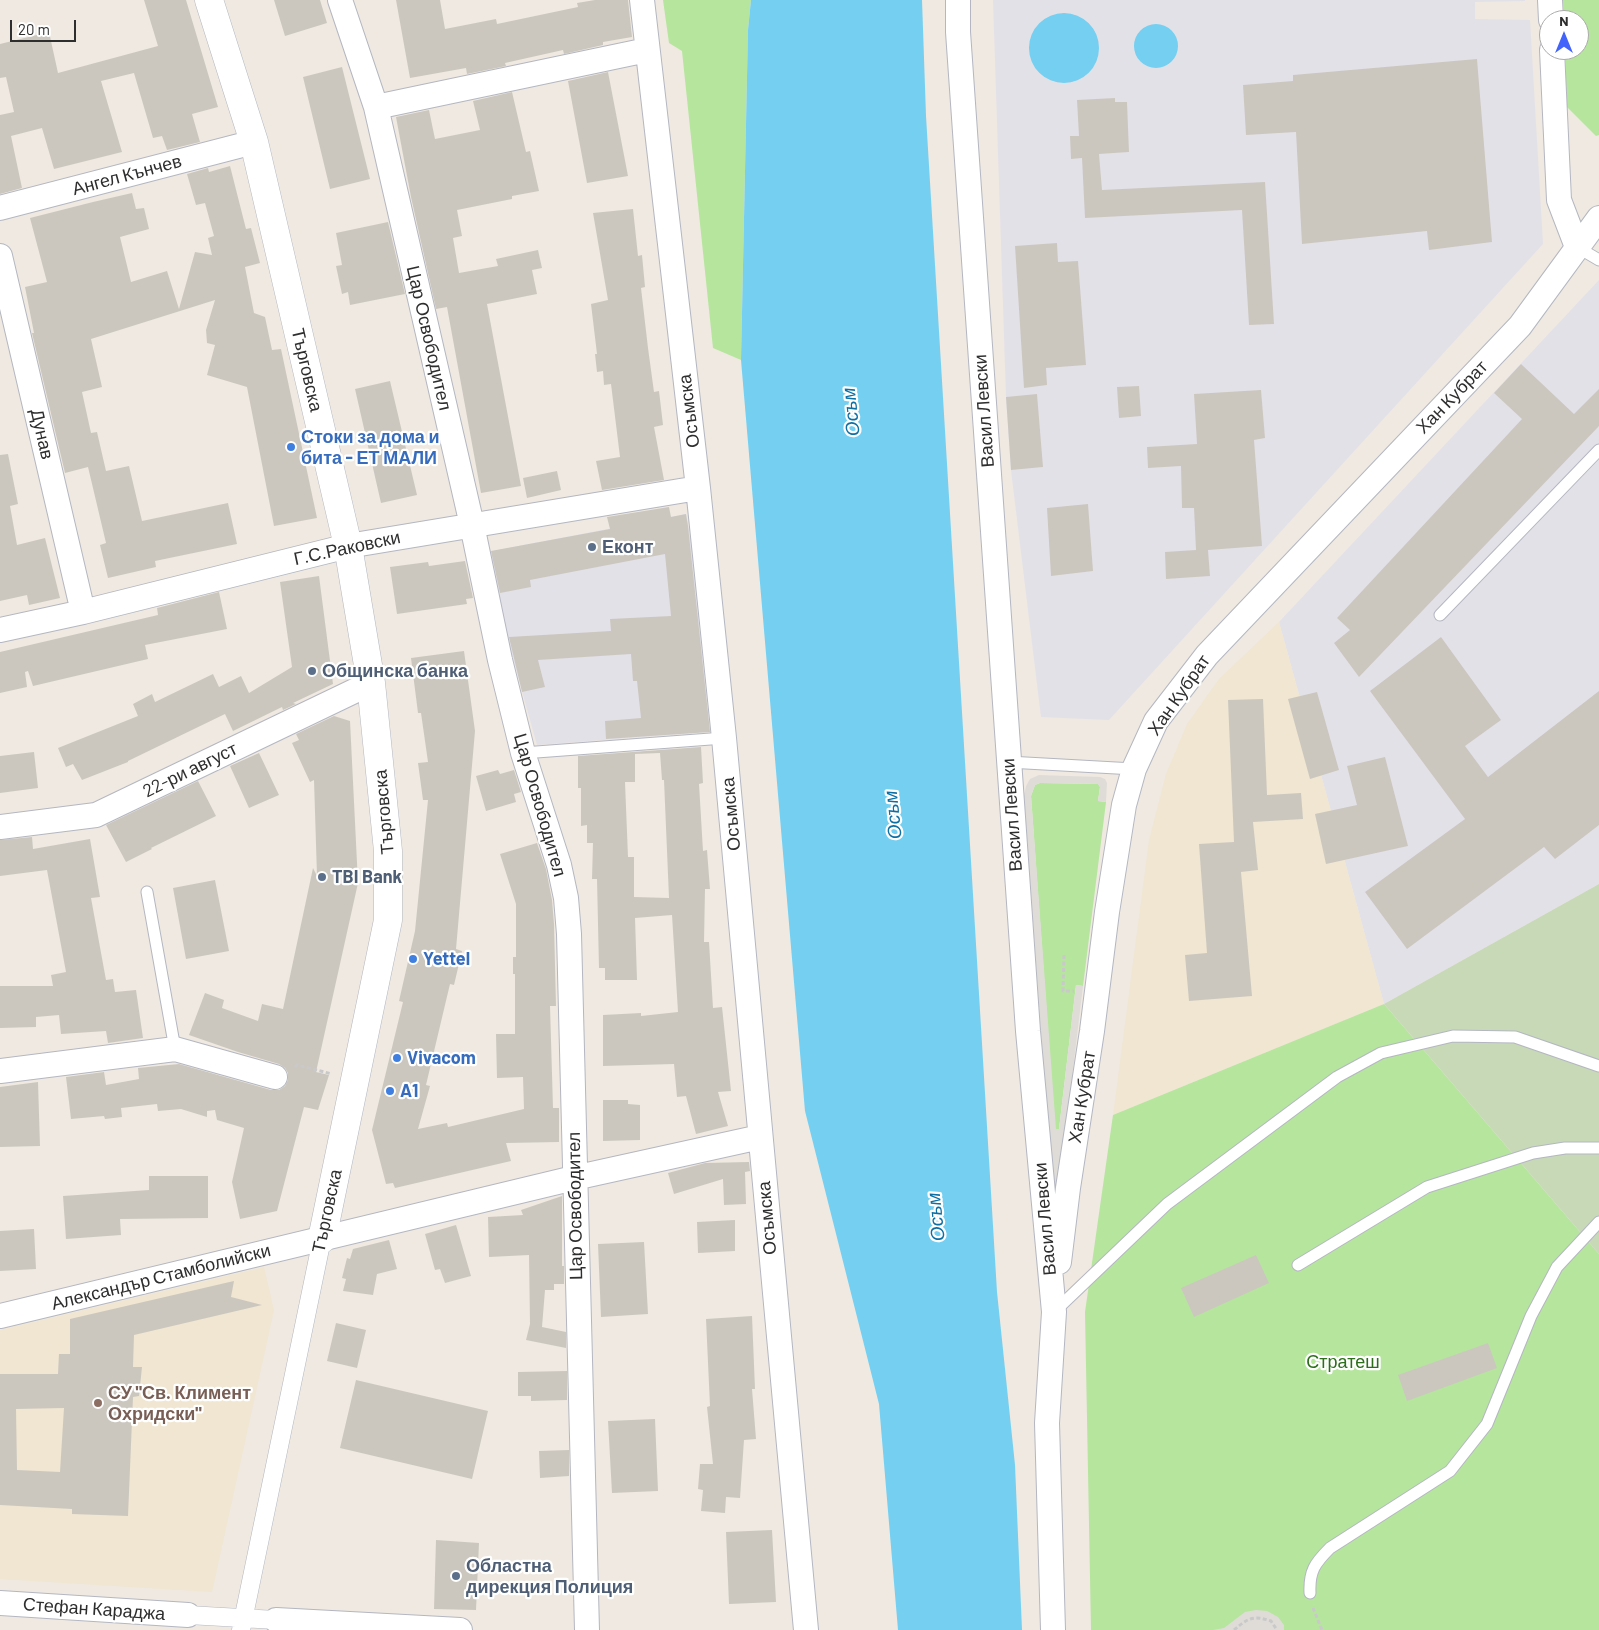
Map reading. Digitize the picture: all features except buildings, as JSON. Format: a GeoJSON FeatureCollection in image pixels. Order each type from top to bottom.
{"type":"FeatureCollection","features":[{"type":"Feature","properties":{"kind":"street","name":"Търговска"},"geometry":{"type":"LineString","coordinates":[[209,0],[254,142],[348,546],[371,683],[388,851],[388,920],[242,1624]]}},
{"type":"Feature","properties":{"kind":"street","name":"Цар Освободител"},"geometry":{"type":"LineString","coordinates":[[340,0],[376,107],[472,525],[500,660],[523,754],[559,865],[566,898],[569,934],[587,1630]]}},
{"type":"Feature","properties":{"kind":"street","name":"Осъмска"},"geometry":{"type":"LineString","coordinates":[[642,0],[698,488],[724,738],[806,1630]]}},
{"type":"Feature","properties":{"kind":"street","name":"Васил Левски"},"geometry":{"type":"LineString","coordinates":[[958,0],[958,42],[1008,762],[1028,1031],[1054,1312],[1047,1423],[1053,1630]]}},
{"type":"Feature","properties":{"kind":"street"},"geometry":{"type":"LineString","coordinates":[[376,107],[647,50]]}},
{"type":"Feature","properties":{"kind":"street"},"geometry":{"type":"LineString","coordinates":[[1552,60],[1559,200],[1577,247]]}},
{"type":"Feature","properties":{"kind":"street","name":"Ангел Кънчев"},"geometry":{"type":"LineString","coordinates":[[0,208],[254,142]]}},
{"type":"Feature","properties":{"kind":"street","name":"Хан Кубрат"},"geometry":{"type":"LineString","coordinates":[[1054,1312],[1068,1188],[1124,805],[1134,768],[1156,721],[1207,655],[1520,326],[1599,218]]}},
{"type":"Feature","properties":{"kind":"street","name":"Дунав"},"geometry":{"type":"LineString","coordinates":[[0,256],[83,612]]}},
{"type":"Feature","properties":{"kind":"street","name":"Г.С.Раковски"},"geometry":{"type":"LineString","coordinates":[[0,630],[83,612],[348,546],[698,488]]}},
{"type":"Feature","properties":{"kind":"street","name":"22-ри август"},"geometry":{"type":"LineString","coordinates":[[0,827],[96,815],[371,683]]}},
{"type":"Feature","properties":{"kind":"street"},"geometry":{"type":"LineString","coordinates":[[0,1071],[175,1048],[275,1076]]}},
{"type":"Feature","properties":{"kind":"street","name":"Александър Стамболийски"},"geometry":{"type":"LineString","coordinates":[[0,1316],[574,1178],[760,1137]]}},
{"type":"Feature","properties":{"kind":"street","name":"Стефан Караджа"},"geometry":{"type":"LineString","coordinates":[[0,1603],[188,1615]]}},
{"type":"Feature","properties":{"kind":"street"},"geometry":{"type":"LineString","coordinates":[[188,1615],[242,1624],[276,1620],[452,1630]]}},
{"type":"Feature","properties":{"kind":"lane"},"geometry":{"type":"LineString","coordinates":[[1577,247],[1599,260]]}},
{"type":"Feature","properties":{"kind":"lane"},"geometry":{"type":"LineString","coordinates":[[1440,615],[1599,450]]}},
{"type":"Feature","properties":{"kind":"lane"},"geometry":{"type":"LineString","coordinates":[[523,754],[724,738]]}},
{"type":"Feature","properties":{"kind":"lane"},"geometry":{"type":"LineString","coordinates":[[1008,762],[1134,768]]}},
{"type":"Feature","properties":{"kind":"lane"},"geometry":{"type":"LineString","coordinates":[[147,892],[175,1048]]}},
{"type":"Feature","properties":{"kind":"lane"},"geometry":{"type":"LineString","coordinates":[[1054,1312],[1167,1204],[1337,1076],[1381,1053],[1453,1036],[1515,1038],[1599,1066]]}},
{"type":"Feature","properties":{"kind":"lane"},"geometry":{"type":"LineString","coordinates":[[1298,1265],[1427,1187],[1533,1153],[1565,1148],[1599,1148]]}},
{"type":"Feature","properties":{"kind":"lane"},"geometry":{"type":"LineString","coordinates":[[1310,1593],[1309,1579],[1316,1562],[1330,1548],[1450,1471],[1486,1424],[1531,1316],[1558,1267],[1599,1222]]}},
{"type":"Feature","properties":{"kind":"path"},"geometry":{"type":"LineString","coordinates":[[1064,955],[1063,991],[1079,991]]}},
{"type":"Feature","properties":{"kind":"path"},"geometry":{"type":"LineString","coordinates":[[275,1076],[297,1066],[355,1079]]}},
{"type":"Feature","properties":{"kind":"path"},"geometry":{"type":"LineString","coordinates":[[1310,1593],[1315,1616],[1322,1630]]}},
{"type":"Feature","properties":{"kind":"path"},"geometry":{"type":"LineString","coordinates":[[1234,1630],[1243,1622],[1255,1617],[1272,1621],[1277,1630]]}},
{"type":"Feature","properties":{"kind":"shaded area"},"geometry":{"type":"Polygon","coordinates":[[[993,0],[1525,0],[1475,2],[1475,19],[1530,20],[1543,244],[1109,720],[1041,717],[1011,470],[1006,397],[993,0]]]}},
{"type":"Feature","properties":{"kind":"shaded area"},"geometry":{"type":"Polygon","coordinates":[[[1599,280],[1599,884],[1384,1004],[1279,622],[1599,280]]]}},
{"type":"Feature","properties":{"kind":"shaded area"},"geometry":{"type":"Polygon","coordinates":[[[686,514],[691,541],[710,732],[537,745],[495,594],[487,552],[686,514]]]}},
{"type":"Feature","properties":{"kind":"shaded area"},"geometry":{"type":"Polygon","coordinates":[[[1279,622],[1384,1004],[1113,1115],[1149,840],[1166,774],[1187,724],[1219,679],[1279,622]]]}},
{"type":"Feature","properties":{"kind":"shaded area"},"geometry":{"type":"Polygon","coordinates":[[[1039,775],[1100,777],[1105,779],[1107,783],[1106,802],[1098,801],[1100,787],[1098,784],[1040,783],[1035,785],[1031,796],[1056,1129],[1059,1129],[1076,985],[1083,986],[1056,1198],[1052,1186],[1024,796],[1030,779],[1039,775]]]}},
{"type":"Feature","properties":{"kind":"shaded area"},"geometry":{"type":"Polygon","coordinates":[[[264,1267],[274,1310],[212,1592],[0,1579],[0,1330],[264,1267]]]}},
{"type":"Feature","properties":{"kind":"shaded area"},"geometry":{"type":"Polygon","coordinates":[[[1267,1611],[1278,1617],[1284,1625],[1284,1630],[1213,1630],[1224,1628],[1245,1612],[1267,1611]]]}},
{"type":"Feature","properties":{"kind":"green space"},"geometry":{"type":"Polygon","coordinates":[[[663,0],[751,0],[748,30],[741,360],[713,348],[682,51],[669,43],[663,0]]]}},
{"type":"Feature","properties":{"kind":"green space"},"geometry":{"type":"Polygon","coordinates":[[[1563,0],[1599,0],[1599,135],[1596,136],[1567,107],[1565,60],[1589,60],[1589,10],[1564,10],[1563,0]]]}},
{"type":"Feature","properties":{"kind":"green space"},"geometry":{"type":"Polygon","coordinates":[[[1040,783],[1098,784],[1100,787],[1098,801],[1106,802],[1083,986],[1076,985],[1059,1129],[1055,1129],[1031,796],[1035,785],[1040,783]]]}},
{"type":"Feature","properties":{"kind":"green space"},"geometry":{"type":"Polygon","coordinates":[[[1599,884],[1599,1254],[1384,1004],[1599,884]]]}},
{"type":"Feature","properties":{"kind":"green space","name":"Стратеш"},"geometry":{"type":"Polygon","coordinates":[[[1384,1004],[1599,1254],[1599,1630],[1091,1630],[1085,1312],[1113,1115],[1384,1004]]]}},
{"type":"Feature","properties":{"kind":"water","name":"Осъм"},"geometry":{"type":"Polygon","coordinates":[[[751,0],[922,0],[926,116],[997,1292],[1015,1465],[1022,1630],[898,1630],[879,1404],[805,1111],[741,360],[748,30],[751,0]]]}},
{"type":"Feature","properties":{"kind":"water"},"geometry":{"type":"Polygon","coordinates":[[[1057,13],[1071,13],[1084,19],[1093,28],[1099,41],[1097,61],[1089,73],[1071,83],[1057,83],[1044,77],[1035,68],[1029,55],[1029,41],[1035,28],[1044,19],[1057,13]]]}},
{"type":"Feature","properties":{"kind":"water"},"geometry":{"type":"Polygon","coordinates":[[[1156,24],[1168,28],[1174,34],[1178,46],[1174,58],[1168,64],[1156,68],[1144,64],[1138,58],[1134,46],[1138,34],[1144,28],[1156,24]]]}},
{"type":"Feature","properties":{"kind":"place","name":"Стоки за дома и бита - ЕТ МАЛИ"},"geometry":{"type":"Point","coordinates":[291,447]}},
{"type":"Feature","properties":{"kind":"place","name":"Еконт"},"geometry":{"type":"Point","coordinates":[592,547]}},
{"type":"Feature","properties":{"kind":"place","name":"Общинска банка"},"geometry":{"type":"Point","coordinates":[312,671]}},
{"type":"Feature","properties":{"kind":"place","name":"TBI Bank"},"geometry":{"type":"Point","coordinates":[322,877]}},
{"type":"Feature","properties":{"kind":"place","name":"Yettel"},"geometry":{"type":"Point","coordinates":[413,959]}},
{"type":"Feature","properties":{"kind":"place","name":"Vivacom"},"geometry":{"type":"Point","coordinates":[397,1058]}},
{"type":"Feature","properties":{"kind":"place","name":"A1"},"geometry":{"type":"Point","coordinates":[390,1091]}},
{"type":"Feature","properties":{"kind":"place","name":"СУ \"Св. Климент Охридски\""},"geometry":{"type":"Point","coordinates":[98,1403]}},
{"type":"Feature","properties":{"kind":"place","name":"Областна дирекция Полиция"},"geometry":{"type":"Point","coordinates":[456,1576]}}]}
